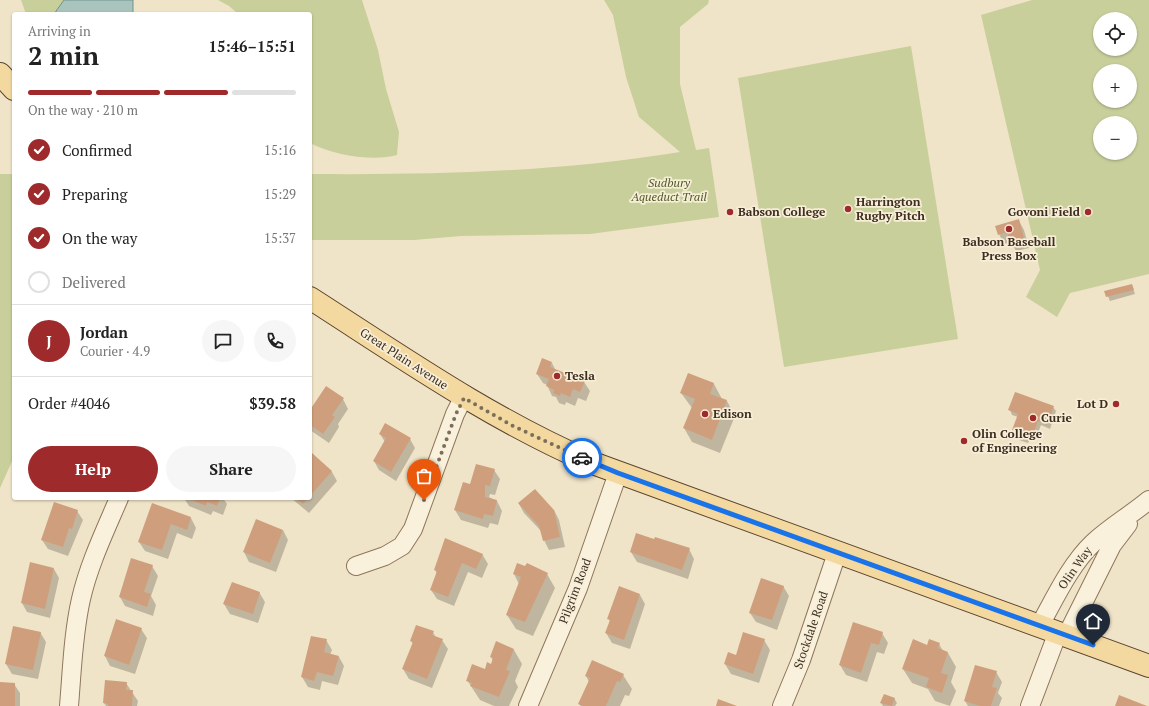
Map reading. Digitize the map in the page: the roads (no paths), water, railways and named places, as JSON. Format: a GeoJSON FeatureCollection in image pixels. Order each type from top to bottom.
{"type":"FeatureCollection","features":[{"type":"Feature","properties":{"kind":"main road"},"geometry":{"type":"LineString","coordinates":[[0,74],[12,87]]}},
{"type":"Feature","properties":{"kind":"main road","name":"Great Plain Avenue"},"geometry":{"type":"LineString","coordinates":[[312,299],[464,398],[539,439],[618,473],[1149,666]]}},
{"type":"Feature","properties":{"kind":"street"},"geometry":{"type":"LineString","coordinates":[[356,566],[385,556],[402,546],[413,529],[456,414],[464,398]]}},
{"type":"Feature","properties":{"kind":"street","name":"Pilgrim Road"},"geometry":{"type":"LineString","coordinates":[[528,706],[578,588],[618,473]]}},
{"type":"Feature","properties":{"kind":"street"},"geometry":{"type":"LineString","coordinates":[[69,706],[81,600],[91,563],[118,500]]}},
{"type":"Feature","properties":{"kind":"street","name":"Olin Way"},"geometry":{"type":"LineString","coordinates":[[1055,631],[1112,545],[1145,503]]}},
{"type":"Feature","properties":{"kind":"street","name":"Olin Way"},"geometry":{"type":"LineString","coordinates":[[1055,631],[1075,565],[1094,542],[1145,503]]}},
{"type":"Feature","properties":{"kind":"street","name":"Stockdale Road"},"geometry":{"type":"LineString","coordinates":[[782,706],[801,660],[837,553]]}},
{"type":"Feature","properties":{"kind":"street"},"geometry":{"type":"LineString","coordinates":[[1030,706],[1055,631]]}},
{"type":"Feature","properties":{"kind":"water"},"geometry":{"type":"Polygon","coordinates":[[[64,0],[133,0],[133,12],[55,12],[64,0]]]}},
{"type":"Feature","properties":{"kind":"place","name":"Harrington Rugby Pitch"},"geometry":{"type":"Point","coordinates":[848,209]}},
{"type":"Feature","properties":{"kind":"place","name":"Babson College"},"geometry":{"type":"Point","coordinates":[730,212]}},
{"type":"Feature","properties":{"kind":"place","name":"Govoni Field"},"geometry":{"type":"Point","coordinates":[1088,212]}},
{"type":"Feature","properties":{"kind":"place","name":"Babson Baseball Press Box"},"geometry":{"type":"Point","coordinates":[1009,229]}},
{"type":"Feature","properties":{"kind":"place","name":"Tesla"},"geometry":{"type":"Point","coordinates":[557,376]}},
{"type":"Feature","properties":{"kind":"place","name":"Lot D"},"geometry":{"type":"Point","coordinates":[1116,404]}},
{"type":"Feature","properties":{"kind":"place","name":"Edison"},"geometry":{"type":"Point","coordinates":[705,414]}},
{"type":"Feature","properties":{"kind":"place","name":"Curie"},"geometry":{"type":"Point","coordinates":[1033,418]}},
{"type":"Feature","properties":{"kind":"place","name":"Olin College of Engineering"},"geometry":{"type":"Point","coordinates":[964,441]}},
{"type":"Feature","properties":{"kind":"park label","name":"Sudbury Aqueduct Trail"},"geometry":{"type":"Point","coordinates":[669,190]}}]}
